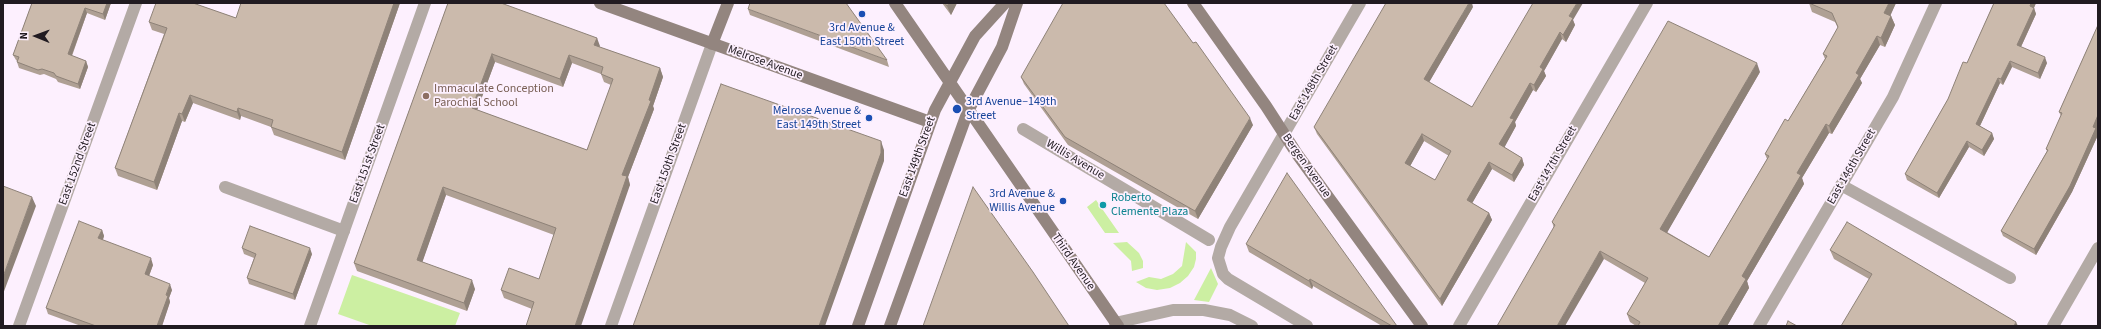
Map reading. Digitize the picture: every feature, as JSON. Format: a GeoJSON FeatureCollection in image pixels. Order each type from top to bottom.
{"type":"FeatureCollection","features":[{"type":"Feature","properties":{"kind":"main road","name":"Melrose Avenue"},"geometry":{"type":"LineString","coordinates":[[600,3],[930,122]]}},
{"type":"Feature","properties":{"kind":"main road","name":"East 150th Street"},"geometry":{"type":"LineString","coordinates":[[712,44],[728,3]]}},
{"type":"Feature","properties":{"kind":"main road"},"geometry":{"type":"LineString","coordinates":[[895,3],[949,81]]}},
{"type":"Feature","properties":{"kind":"main road","name":"East 149th Street"},"geometry":{"type":"LineString","coordinates":[[858,326],[930,122],[949,81],[975,36],[1005,3]]}},
{"type":"Feature","properties":{"kind":"main road"},"geometry":{"type":"LineString","coordinates":[[890,326],[968,111],[1002,47],[1017,3]]}},
{"type":"Feature","properties":{"kind":"main road","name":"Bergen Avenue"},"geometry":{"type":"LineString","coordinates":[[1193,3],[1284,134],[1422,326]]}},
{"type":"Feature","properties":{"kind":"main road","name":"Third Avenue"},"geometry":{"type":"LineString","coordinates":[[949,81],[968,111],[1116,324]]}},
{"type":"Feature","properties":{"kind":"street","name":"East 152nd Street"},"geometry":{"type":"LineString","coordinates":[[20,326],[136,3]]}},
{"type":"Feature","properties":{"kind":"street","name":"East 151st Street"},"geometry":{"type":"LineString","coordinates":[[310,326],[425,3]]}},
{"type":"Feature","properties":{"kind":"street","name":"East 148th Street"},"geometry":{"type":"LineString","coordinates":[[1307,326],[1228,279],[1223,274],[1219,266],[1218,258],[1230,227],[1360,3]]}},
{"type":"Feature","properties":{"kind":"street","name":"East 147th Street"},"geometry":{"type":"LineString","coordinates":[[1459,326],[1647,3]]}},
{"type":"Feature","properties":{"kind":"street","name":"East 146th Street"},"geometry":{"type":"LineString","coordinates":[[1759,326],[1893,97],[1936,3]]}},
{"type":"Feature","properties":{"kind":"street","name":"East 150th Street"},"geometry":{"type":"LineString","coordinates":[[611,326],[712,44]]}},
{"type":"Feature","properties":{"kind":"street","name":"Willis Avenue"},"geometry":{"type":"LineString","coordinates":[[1023,129],[1209,240]]}},
{"type":"Feature","properties":{"kind":"street"},"geometry":{"type":"LineString","coordinates":[[1841,185],[2010,278]]}},
{"type":"Feature","properties":{"kind":"street"},"geometry":{"type":"LineString","coordinates":[[225,187],[344,231]]}},
{"type":"Feature","properties":{"kind":"street"},"geometry":{"type":"LineString","coordinates":[[2053,326],[2098,248]]}},
{"type":"Feature","properties":{"kind":"street"},"geometry":{"type":"LineString","coordinates":[[1116,324],[1173,310],[1204,310],[1230,315],[1252,326]]}},
{"type":"Feature","properties":{"kind":"green space"},"geometry":{"type":"Polygon","coordinates":[[[1096,200],[1119,233],[1105,233],[1087,207],[1096,200]]]}},
{"type":"Feature","properties":{"kind":"green space"},"geometry":{"type":"Polygon","coordinates":[[[1127,242],[1139,253],[1143,261],[1143,268],[1132,271],[1131,261],[1113,243],[1127,242]]]}},
{"type":"Feature","properties":{"kind":"green space"},"geometry":{"type":"Polygon","coordinates":[[[1186,242],[1196,252],[1196,259],[1194,267],[1188,276],[1180,283],[1170,288],[1157,290],[1146,288],[1136,282],[1149,277],[1161,279],[1173,274],[1182,266],[1186,242]]]}},
{"type":"Feature","properties":{"kind":"green space"},"geometry":{"type":"Polygon","coordinates":[[[1211,268],[1218,284],[1209,302],[1194,300],[1211,268]]]}},
{"type":"Feature","properties":{"kind":"green space"},"geometry":{"type":"Polygon","coordinates":[[[352,275],[460,313],[455,326],[372,326],[338,314],[352,275]]]}},
{"type":"Feature","properties":{"kind":"building"},"geometry":{"type":"Polygon","coordinates":[[[32,3],[107,3],[103,14],[85,8],[68,54],[86,61],[78,84],[56,76],[54,73],[42,69],[38,70],[17,62],[19,57],[13,55],[32,3]]]}},
{"type":"Feature","properties":{"kind":"building"},"geometry":{"type":"Polygon","coordinates":[[[156,3],[193,3],[236,18],[241,3],[394,3],[342,152],[271,127],[273,120],[238,108],[237,112],[190,95],[182,114],[179,113],[154,182],[115,168],[167,28],[149,22],[156,3]]]}},
{"type":"Feature","properties":{"kind":"building"},"geometry":{"type":"Polygon","coordinates":[[[448,3],[501,3],[597,38],[594,45],[660,68],[649,100],[651,101],[622,175],[627,176],[575,326],[526,326],[534,302],[501,290],[509,268],[539,279],[556,228],[443,187],[417,260],[472,280],[464,303],[354,263],[448,3]],[[492,54],[472,108],[587,150],[613,79],[601,74],[603,67],[569,55],[560,79],[492,54]]]}},
{"type":"Feature","properties":{"kind":"building"},"geometry":{"type":"Polygon","coordinates":[[[750,3],[846,3],[887,60],[748,9],[750,3]]]}},
{"type":"Feature","properties":{"kind":"building"},"geometry":{"type":"Polygon","coordinates":[[[1063,3],[1164,3],[1193,43],[1196,42],[1250,118],[1195,211],[1065,137],[1021,77],[1063,3]]]}},
{"type":"Feature","properties":{"kind":"building"},"geometry":{"type":"Polygon","coordinates":[[[1386,3],[1469,3],[1424,79],[1472,107],[1533,3],[1577,3],[1569,16],[1573,18],[1563,35],[1560,32],[1540,67],[1543,69],[1534,85],[1530,83],[1510,118],[1514,119],[1499,144],[1522,158],[1512,175],[1489,162],[1467,200],[1489,213],[1440,299],[1314,127],[1386,3]],[[1422,134],[1405,163],[1435,180],[1451,151],[1422,134]]]}},
{"type":"Feature","properties":{"kind":"building"},"geometry":{"type":"Polygon","coordinates":[[[1809,3],[1889,3],[1884,13],[1891,16],[1881,38],[1877,36],[1856,73],[1859,75],[1829,126],[1826,124],[1797,173],[1801,175],[1742,276],[1746,279],[1718,326],[1638,326],[1640,322],[1627,314],[1648,278],[1600,251],[1557,326],[1497,326],[1555,225],[1552,222],[1668,21],[1757,63],[1660,229],[1709,257],[1769,156],[1765,154],[1785,119],[1788,121],[1827,56],[1823,54],[1838,27],[1832,13],[1809,3]]]}},
{"type":"Feature","properties":{"kind":"building"},"geometry":{"type":"Polygon","coordinates":[[[1994,3],[2031,3],[2030,6],[2034,8],[2017,45],[2045,57],[2038,73],[2010,61],[2001,79],[1998,78],[1976,124],[1992,133],[1982,150],[1967,141],[1937,193],[1905,174],[1948,99],[1963,62],[1967,63],[1994,3]]]}},
{"type":"Feature","properties":{"kind":"building"},"geometry":{"type":"Polygon","coordinates":[[[2098,25],[2098,115],[2093,127],[2096,128],[2070,186],[2034,249],[2001,231],[2048,150],[2046,149],[2062,113],[2059,112],[2098,25]]]}},
{"type":"Feature","properties":{"kind":"building"},"geometry":{"type":"Polygon","coordinates":[[[721,84],[881,141],[881,153],[819,326],[633,326],[721,84]]]}},
{"type":"Feature","properties":{"kind":"building"},"geometry":{"type":"Polygon","coordinates":[[[1287,173],[1397,326],[1392,326],[1310,279],[1309,281],[1246,244],[1287,173]]]}},
{"type":"Feature","properties":{"kind":"building"},"geometry":{"type":"Polygon","coordinates":[[[3,186],[32,197],[3,277],[3,186]]]}},
{"type":"Feature","properties":{"kind":"building"},"geometry":{"type":"Polygon","coordinates":[[[973,187],[1033,272],[1069,326],[923,326],[973,187]]]}},
{"type":"Feature","properties":{"kind":"building"},"geometry":{"type":"Polygon","coordinates":[[[79,221],[102,230],[98,238],[151,258],[145,274],[170,284],[166,295],[168,296],[157,326],[96,326],[46,308],[79,221]]]}},
{"type":"Feature","properties":{"kind":"building"},"geometry":{"type":"Polygon","coordinates":[[[1847,222],[2016,322],[2014,326],[1841,326],[1872,274],[1830,250],[1847,222]]]}},
{"type":"Feature","properties":{"kind":"building"},"geometry":{"type":"Polygon","coordinates":[[[250,226],[310,248],[293,294],[247,278],[256,254],[242,248],[250,226]]]}},
{"type":"Feature","properties":{"kind":"building"},"geometry":{"type":"Polygon","coordinates":[[[1788,321],[1797,326],[1786,326],[1788,321]]]}},
{"type":"Feature","properties":{"kind":"place","name":"3rd Avenue & East 150th Street"},"geometry":{"type":"Point","coordinates":[862,14]}},
{"type":"Feature","properties":{"kind":"place","name":"Immaculate Conception Parochial School"},"geometry":{"type":"Point","coordinates":[426,96]}},
{"type":"Feature","properties":{"kind":"place","name":"3rd Avenue–149th Street"},"geometry":{"type":"Point","coordinates":[957,109]}},
{"type":"Feature","properties":{"kind":"place","name":"Melrose Avenue & East 149th Street"},"geometry":{"type":"Point","coordinates":[869,118]}},
{"type":"Feature","properties":{"kind":"place","name":"3rd Avenue & Willis Avenue"},"geometry":{"type":"Point","coordinates":[1063,201]}},
{"type":"Feature","properties":{"kind":"place","name":"Roberto Clemente Plaza"},"geometry":{"type":"Point","coordinates":[1103,205]}}]}
